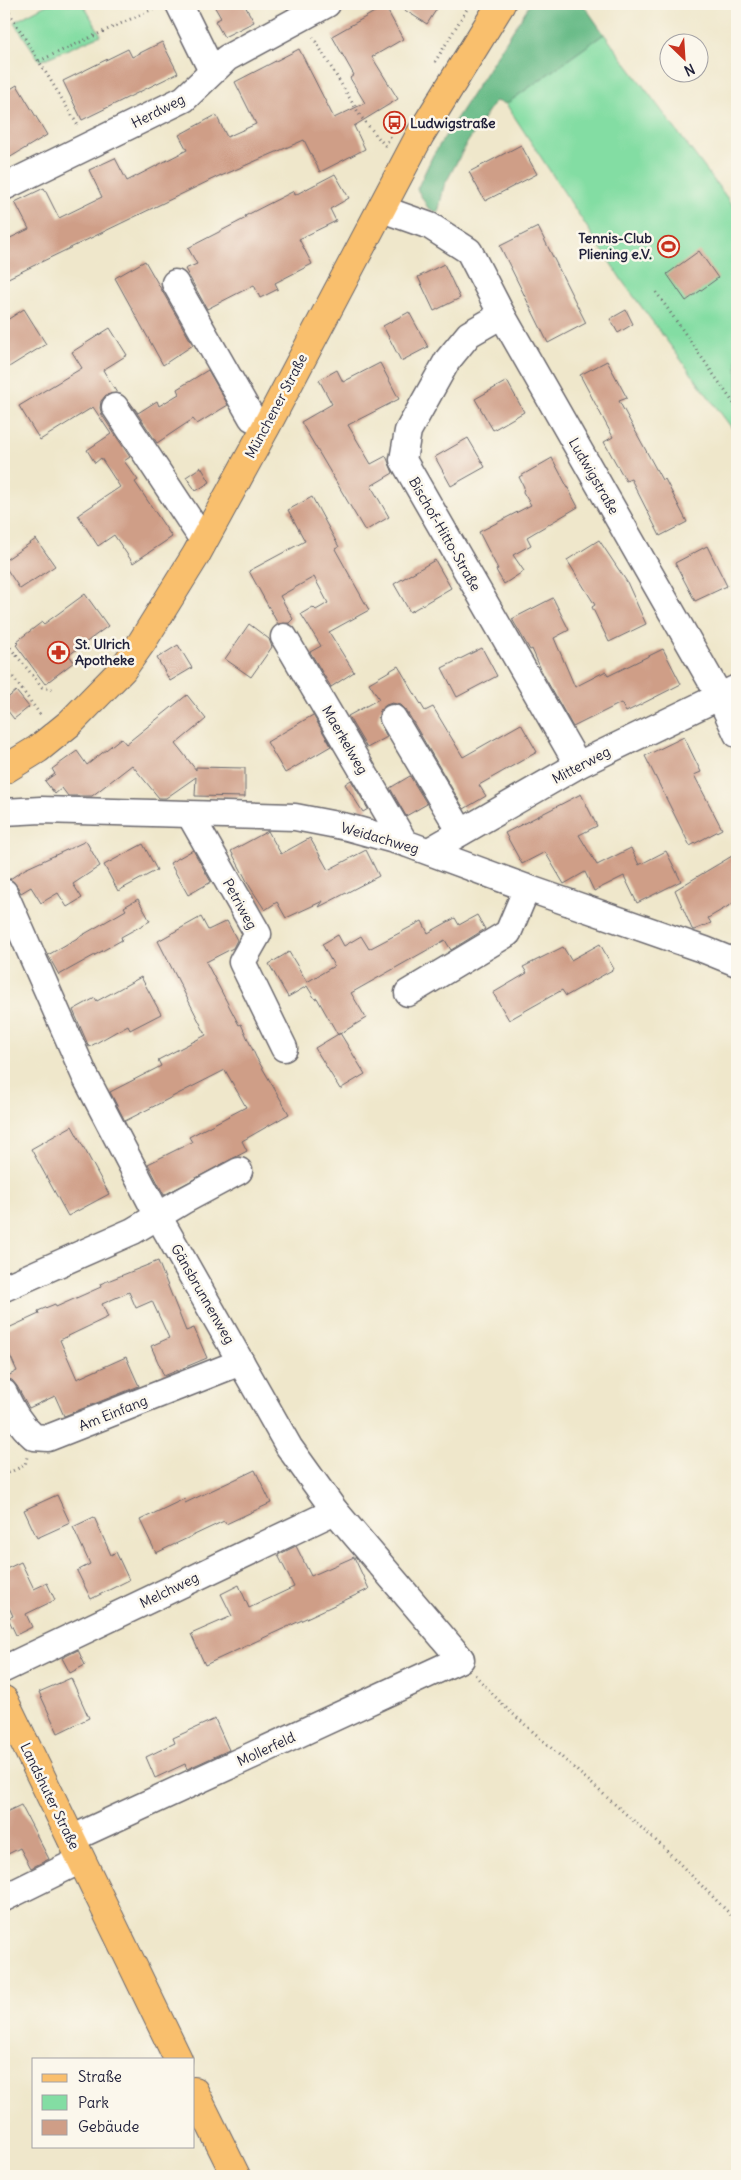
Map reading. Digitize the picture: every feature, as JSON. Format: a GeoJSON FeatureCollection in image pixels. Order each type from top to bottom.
{"type":"FeatureCollection","features":[{"type":"Feature","properties":{"kind":"main road","name":"Münchener Straße"},"geometry":{"type":"LineString","coordinates":[[4,770],[56,736],[122,670],[142,642],[199,547],[267,425],[420,135],[501,4]]}},
{"type":"Feature","properties":{"kind":"main road","name":"Landshuter Straße"},"geometry":{"type":"LineString","coordinates":[[4,1700],[178,2058]]}},
{"type":"Feature","properties":{"kind":"main road"},"geometry":{"type":"LineString","coordinates":[[195,2092],[236,2176]]}},
{"type":"Feature","properties":{"kind":"street"},"geometry":{"type":"LineString","coordinates":[[179,4],[212,71]]}},
{"type":"Feature","properties":{"kind":"street","name":"Herdweg"},"geometry":{"type":"LineString","coordinates":[[4,187],[184,99],[226,58],[327,4]]}},
{"type":"Feature","properties":{"kind":"street","name":"Ludwigstraße"},"geometry":{"type":"LineString","coordinates":[[382,209],[430,226],[469,251],[502,315],[728,692],[737,734]]}},
{"type":"Feature","properties":{"kind":"street"},"geometry":{"type":"LineString","coordinates":[[175,283],[252,418],[267,425]]}},
{"type":"Feature","properties":{"kind":"street","name":"Bischof-Hitto-Straße"},"geometry":{"type":"LineString","coordinates":[[502,315],[469,334],[447,361],[408,431],[403,460],[578,765]]}},
{"type":"Feature","properties":{"kind":"street"},"geometry":{"type":"LineString","coordinates":[[116,407],[199,547]]}},
{"type":"Feature","properties":{"kind":"street"},"geometry":{"type":"LineString","coordinates":[[149,485],[199,547]]}},
{"type":"Feature","properties":{"kind":"street","name":"Maerkelweg"},"geometry":{"type":"LineString","coordinates":[[284,637],[417,847]]}},
{"type":"Feature","properties":{"kind":"street","name":"Mitterweg"},"geometry":{"type":"LineString","coordinates":[[417,847],[462,832],[578,765],[728,692]]}},
{"type":"Feature","properties":{"kind":"street"},"geometry":{"type":"LineString","coordinates":[[393,718],[462,832]]}},
{"type":"Feature","properties":{"kind":"street","name":"Weidachweg"},"geometry":{"type":"LineString","coordinates":[[4,812],[41,810],[295,817],[417,847],[737,963]]}},
{"type":"Feature","properties":{"kind":"street","name":"Petriweg"},"geometry":{"type":"LineString","coordinates":[[190,815],[258,934],[242,962],[284,1048]]}},
{"type":"Feature","properties":{"kind":"street"},"geometry":{"type":"LineString","coordinates":[[408,993],[508,933],[527,888]]}},
{"type":"Feature","properties":{"kind":"street","name":"Gänsbrunnenweg"},"geometry":{"type":"LineString","coordinates":[[4,892],[85,1076],[158,1216],[288,1448],[335,1511],[461,1659]]}},
{"type":"Feature","properties":{"kind":"street"},"geometry":{"type":"LineString","coordinates":[[4,1288],[133,1231],[239,1171]]}},
{"type":"Feature","properties":{"kind":"street","name":"Am Einfang"},"geometry":{"type":"LineString","coordinates":[[34,1437],[48,1438],[241,1362]]}},
{"type":"Feature","properties":{"kind":"street"},"geometry":{"type":"LineString","coordinates":[[4,1393],[20,1424],[34,1437]]}},
{"type":"Feature","properties":{"kind":"street","name":"Melchweg"},"geometry":{"type":"LineString","coordinates":[[4,1669],[335,1511]]}},
{"type":"Feature","properties":{"kind":"street","name":"Mollerfeld"},"geometry":{"type":"LineString","coordinates":[[4,1898],[79,1855],[461,1659]]}},
{"type":"Feature","properties":{"kind":"path"},"geometry":{"type":"LineString","coordinates":[[4,4],[89,144]]}},
{"type":"Feature","properties":{"kind":"path"},"geometry":{"type":"LineString","coordinates":[[40,61],[164,4]]}},
{"type":"Feature","properties":{"kind":"path"},"geometry":{"type":"LineString","coordinates":[[299,19],[316,41],[361,117],[385,146]]}},
{"type":"Feature","properties":{"kind":"path"},"geometry":{"type":"LineString","coordinates":[[656,292],[737,408]]}},
{"type":"Feature","properties":{"kind":"path"},"geometry":{"type":"LineString","coordinates":[[4,640],[42,687],[56,690]]}},
{"type":"Feature","properties":{"kind":"path"},"geometry":{"type":"LineString","coordinates":[[4,665],[56,736]]}},
{"type":"Feature","properties":{"kind":"path"},"geometry":{"type":"LineString","coordinates":[[4,1475],[25,1465],[34,1437]]}},
{"type":"Feature","properties":{"kind":"path"},"geometry":{"type":"LineString","coordinates":[[461,1659],[504,1706],[663,1848],[737,1921]]}},
{"type":"Feature","properties":{"kind":"green space"},"geometry":{"type":"Polygon","coordinates":[[[48,4],[83,4],[101,35],[40,61],[14,22],[48,4]]]}},
{"type":"Feature","properties":{"kind":"green space"},"geometry":{"type":"Polygon","coordinates":[[[530,4],[583,4],[604,34],[506,104],[495,101],[467,143],[444,186],[438,213],[428,208],[417,189],[433,155],[530,4]]]}},
{"type":"Feature","properties":{"kind":"green space","name":"Tennis-Club Pliening e.V."},"geometry":{"type":"Polygon","coordinates":[[[604,34],[737,211],[737,435],[623,282],[506,104],[604,34]]]}},
{"type":"Feature","properties":{"kind":"building"},"geometry":{"type":"Polygon","coordinates":[[[213,4],[244,4],[254,22],[224,37],[215,21],[221,18],[213,4]]]}},
{"type":"Feature","properties":{"kind":"building"},"geometry":{"type":"Polygon","coordinates":[[[395,4],[440,4],[427,24],[395,4]]]}},
{"type":"Feature","properties":{"kind":"building"},"geometry":{"type":"Polygon","coordinates":[[[385,6],[403,39],[372,57],[398,99],[354,126],[365,149],[320,172],[304,140],[221,175],[4,280],[4,241],[29,229],[15,202],[44,188],[59,218],[102,197],[89,170],[115,158],[127,181],[187,150],[179,135],[216,115],[227,137],[256,124],[235,82],[299,49],[334,118],[365,103],[350,78],[354,75],[332,36],[385,6]]]}},
{"type":"Feature","properties":{"kind":"building"},"geometry":{"type":"Polygon","coordinates":[[[162,42],[178,73],[82,120],[63,81],[128,49],[132,57],[162,42]]]}},
{"type":"Feature","properties":{"kind":"building"},"geometry":{"type":"Polygon","coordinates":[[[17,85],[47,135],[4,161],[4,93],[17,85]]]}},
{"type":"Feature","properties":{"kind":"building"},"geometry":{"type":"Polygon","coordinates":[[[521,145],[537,174],[485,201],[469,172],[521,145]]]}},
{"type":"Feature","properties":{"kind":"building"},"geometry":{"type":"Polygon","coordinates":[[[335,174],[349,198],[330,209],[336,221],[299,239],[312,264],[275,283],[278,289],[260,298],[254,285],[207,309],[185,269],[197,264],[188,248],[294,191],[295,195],[335,174]]]}},
{"type":"Feature","properties":{"kind":"building"},"geometry":{"type":"Polygon","coordinates":[[[538,227],[586,323],[548,343],[500,246],[538,227]]]}},
{"type":"Feature","properties":{"kind":"building"},"geometry":{"type":"Polygon","coordinates":[[[699,251],[718,278],[686,301],[667,274],[699,251]]]}},
{"type":"Feature","properties":{"kind":"building"},"geometry":{"type":"Polygon","coordinates":[[[145,261],[193,345],[163,365],[115,278],[145,261]]]}},
{"type":"Feature","properties":{"kind":"building"},"geometry":{"type":"Polygon","coordinates":[[[444,264],[460,298],[434,311],[418,277],[444,264]]]}},
{"type":"Feature","properties":{"kind":"building"},"geometry":{"type":"Polygon","coordinates":[[[24,309],[46,344],[4,370],[4,322],[24,309]]]}},
{"type":"Feature","properties":{"kind":"building"},"geometry":{"type":"Polygon","coordinates":[[[626,310],[633,324],[618,333],[610,319],[626,310]]]}},
{"type":"Feature","properties":{"kind":"building"},"geometry":{"type":"Polygon","coordinates":[[[409,312],[428,347],[401,361],[383,326],[409,312]]]}},
{"type":"Feature","properties":{"kind":"building"},"geometry":{"type":"Polygon","coordinates":[[[110,328],[127,355],[103,370],[117,393],[106,395],[101,401],[102,415],[130,457],[124,461],[138,480],[135,482],[172,537],[133,563],[114,535],[98,546],[78,515],[120,487],[101,458],[95,463],[87,450],[111,434],[93,407],[40,440],[19,406],[82,368],[72,352],[110,328]]]}},
{"type":"Feature","properties":{"kind":"building"},"geometry":{"type":"Polygon","coordinates":[[[607,361],[627,398],[619,401],[662,480],[665,479],[687,522],[660,536],[631,479],[626,481],[604,442],[613,437],[580,375],[607,361]]]}},
{"type":"Feature","properties":{"kind":"building"},"geometry":{"type":"Polygon","coordinates":[[[380,363],[399,399],[348,425],[371,464],[386,456],[393,473],[371,486],[389,517],[365,531],[301,422],[332,404],[319,380],[337,370],[343,382],[380,363]]]}},
{"type":"Feature","properties":{"kind":"building"},"geometry":{"type":"Polygon","coordinates":[[[208,370],[228,405],[197,424],[193,419],[157,443],[129,401],[138,413],[157,401],[159,406],[179,394],[177,389],[208,370]]]}},
{"type":"Feature","properties":{"kind":"building"},"geometry":{"type":"Polygon","coordinates":[[[507,381],[524,412],[493,430],[475,399],[507,381]]]}},
{"type":"Feature","properties":{"kind":"building"},"geometry":{"type":"Polygon","coordinates":[[[468,438],[485,467],[451,486],[435,457],[468,438]]]}},
{"type":"Feature","properties":{"kind":"building"},"geometry":{"type":"Polygon","coordinates":[[[552,458],[578,507],[527,537],[531,545],[513,555],[524,571],[504,584],[479,532],[531,505],[523,492],[524,487],[519,477],[552,458]]]}},
{"type":"Feature","properties":{"kind":"building"},"geometry":{"type":"Polygon","coordinates":[[[201,467],[210,482],[196,491],[186,477],[201,467]]]}},
{"type":"Feature","properties":{"kind":"building"},"geometry":{"type":"Polygon","coordinates":[[[312,497],[339,547],[335,549],[369,610],[329,632],[354,672],[331,687],[310,652],[321,646],[301,614],[313,607],[316,610],[328,603],[314,577],[280,596],[293,619],[289,623],[278,624],[249,571],[305,541],[288,510],[312,497]]]}},
{"type":"Feature","properties":{"kind":"building"},"geometry":{"type":"Polygon","coordinates":[[[36,539],[55,566],[20,589],[4,565],[4,561],[36,539]]]}},
{"type":"Feature","properties":{"kind":"building"},"geometry":{"type":"Polygon","coordinates":[[[599,540],[627,582],[646,624],[609,642],[592,607],[595,605],[567,560],[599,540]]]}},
{"type":"Feature","properties":{"kind":"building"},"geometry":{"type":"Polygon","coordinates":[[[707,546],[727,586],[695,601],[675,563],[707,546]]]}},
{"type":"Feature","properties":{"kind":"building"},"geometry":{"type":"Polygon","coordinates":[[[435,560],[451,588],[410,612],[394,584],[435,560]]]}},
{"type":"Feature","properties":{"kind":"building"},"geometry":{"type":"Polygon","coordinates":[[[85,594],[108,626],[69,655],[74,662],[45,684],[16,645],[19,643],[17,641],[85,594]]]}},
{"type":"Feature","properties":{"kind":"building"},"geometry":{"type":"Polygon","coordinates":[[[553,598],[569,630],[554,638],[575,687],[606,671],[608,676],[663,649],[681,684],[626,712],[621,703],[573,727],[543,674],[532,649],[530,650],[512,619],[553,598]]]}},
{"type":"Feature","properties":{"kind":"building"},"geometry":{"type":"Polygon","coordinates":[[[249,624],[269,639],[272,647],[251,677],[225,659],[249,624]]]}},
{"type":"Feature","properties":{"kind":"building"},"geometry":{"type":"Polygon","coordinates":[[[178,645],[192,668],[170,681],[157,658],[178,645]]]}},
{"type":"Feature","properties":{"kind":"building"},"geometry":{"type":"Polygon","coordinates":[[[482,648],[497,676],[457,697],[442,668],[482,648]]]}},
{"type":"Feature","properties":{"kind":"building"},"geometry":{"type":"Polygon","coordinates":[[[398,666],[425,711],[433,707],[463,757],[521,724],[537,752],[479,785],[486,796],[464,809],[406,710],[401,705],[392,703],[380,710],[378,719],[387,737],[367,748],[348,716],[379,699],[369,683],[398,666]]]}},
{"type":"Feature","properties":{"kind":"building"},"geometry":{"type":"Polygon","coordinates":[[[16,691],[29,707],[14,719],[4,706],[4,701],[16,691]]]}},
{"type":"Feature","properties":{"kind":"building"},"geometry":{"type":"Polygon","coordinates":[[[187,695],[206,719],[176,744],[196,770],[196,767],[245,768],[245,797],[195,796],[196,777],[166,798],[159,798],[132,765],[92,796],[68,796],[62,788],[55,794],[45,781],[55,774],[52,769],[77,751],[87,765],[121,738],[126,744],[187,695]]]}},
{"type":"Feature","properties":{"kind":"building"},"geometry":{"type":"Polygon","coordinates":[[[313,715],[331,746],[285,773],[267,742],[313,715]]]}},
{"type":"Feature","properties":{"kind":"building"},"geometry":{"type":"Polygon","coordinates":[[[684,737],[701,772],[694,775],[722,829],[690,846],[645,756],[684,737]]]}},
{"type":"Feature","properties":{"kind":"building"},"geometry":{"type":"Polygon","coordinates":[[[410,776],[427,804],[406,816],[390,788],[410,776]]]}},
{"type":"Feature","properties":{"kind":"building"},"geometry":{"type":"Polygon","coordinates":[[[351,780],[368,809],[363,812],[345,784],[351,780]]]}},
{"type":"Feature","properties":{"kind":"building"},"geometry":{"type":"Polygon","coordinates":[[[581,794],[597,826],[579,835],[597,865],[631,848],[639,865],[666,851],[681,881],[637,903],[624,876],[594,891],[585,872],[564,884],[545,852],[522,864],[505,833],[581,794]]]}},
{"type":"Feature","properties":{"kind":"building"},"geometry":{"type":"Polygon","coordinates":[[[268,831],[281,854],[310,838],[328,870],[366,850],[379,876],[319,907],[323,901],[286,918],[277,902],[265,910],[250,887],[231,851],[268,831]]]}},
{"type":"Feature","properties":{"kind":"building"},"geometry":{"type":"Polygon","coordinates":[[[86,841],[100,866],[73,884],[82,898],[67,907],[58,893],[41,903],[31,887],[21,893],[10,879],[25,869],[86,841]]]}},
{"type":"Feature","properties":{"kind":"building"},"geometry":{"type":"Polygon","coordinates":[[[143,844],[157,870],[118,891],[104,865],[143,844]]]}},
{"type":"Feature","properties":{"kind":"building"},"geometry":{"type":"Polygon","coordinates":[[[193,850],[211,882],[188,895],[170,863],[193,850]]]}},
{"type":"Feature","properties":{"kind":"building"},"geometry":{"type":"Polygon","coordinates":[[[737,853],[737,901],[708,918],[711,923],[694,930],[692,929],[675,890],[737,853]]]}},
{"type":"Feature","properties":{"kind":"building"},"geometry":{"type":"Polygon","coordinates":[[[138,899],[150,921],[121,937],[122,940],[59,975],[48,955],[126,910],[124,907],[138,899]]]}},
{"type":"Feature","properties":{"kind":"building"},"geometry":{"type":"Polygon","coordinates":[[[477,915],[485,929],[451,950],[445,940],[351,993],[366,1018],[338,1035],[317,998],[315,999],[307,986],[288,997],[269,964],[289,952],[307,982],[334,966],[322,944],[338,935],[344,946],[361,936],[369,949],[422,921],[428,933],[455,918],[459,925],[477,915]]]}},
{"type":"Feature","properties":{"kind":"building"},"geometry":{"type":"Polygon","coordinates":[[[201,917],[208,930],[227,921],[237,940],[233,948],[206,962],[239,1025],[241,1024],[256,1057],[289,1114],[242,1141],[247,1151],[164,1195],[148,1164],[192,1142],[189,1137],[246,1107],[225,1070],[125,1121],[110,1092],[161,1066],[158,1060],[206,1035],[158,941],[201,917]]]}},
{"type":"Feature","properties":{"kind":"building"},"geometry":{"type":"Polygon","coordinates":[[[600,944],[614,969],[566,996],[562,990],[509,1020],[493,993],[527,973],[523,967],[563,947],[571,960],[600,944]]]}},
{"type":"Feature","properties":{"kind":"building"},"geometry":{"type":"Polygon","coordinates":[[[141,977],[161,1014],[130,1030],[128,1025],[89,1047],[73,1010],[95,998],[97,1001],[141,977]]]}},
{"type":"Feature","properties":{"kind":"building"},"geometry":{"type":"Polygon","coordinates":[[[340,1033],[365,1074],[340,1089],[315,1048],[340,1033]]]}},
{"type":"Feature","properties":{"kind":"building"},"geometry":{"type":"Polygon","coordinates":[[[72,1126],[109,1194],[68,1216],[31,1149],[72,1126]]]}},
{"type":"Feature","properties":{"kind":"building"},"geometry":{"type":"Polygon","coordinates":[[[158,1261],[186,1331],[194,1328],[207,1358],[164,1376],[151,1346],[169,1338],[152,1301],[136,1308],[129,1292],[102,1304],[108,1317],[60,1340],[77,1379],[126,1357],[139,1386],[64,1416],[55,1396],[29,1408],[12,1380],[4,1378],[17,1371],[4,1342],[4,1330],[39,1314],[38,1311],[55,1304],[56,1307],[101,1287],[100,1284],[158,1261]]]}},
{"type":"Feature","properties":{"kind":"building"},"geometry":{"type":"Polygon","coordinates":[[[255,1470],[271,1503],[226,1524],[224,1521],[156,1553],[140,1520],[184,1499],[185,1503],[255,1470]]]}},
{"type":"Feature","properties":{"kind":"building"},"geometry":{"type":"Polygon","coordinates":[[[57,1495],[70,1523],[37,1538],[24,1510],[57,1495]]]}},
{"type":"Feature","properties":{"kind":"building"},"geometry":{"type":"Polygon","coordinates":[[[94,1517],[111,1555],[116,1552],[129,1580],[91,1599],[77,1571],[90,1564],[73,1527],[94,1517]]]}},
{"type":"Feature","properties":{"kind":"building"},"geometry":{"type":"Polygon","coordinates":[[[296,1546],[311,1576],[354,1557],[369,1589],[205,1665],[191,1634],[232,1616],[221,1594],[239,1585],[249,1608],[294,1587],[278,1555],[296,1546]]]}},
{"type":"Feature","properties":{"kind":"building"},"geometry":{"type":"Polygon","coordinates":[[[21,1562],[34,1589],[47,1583],[55,1600],[26,1614],[32,1627],[16,1635],[8,1618],[13,1616],[4,1597],[4,1570],[21,1562]]]}},
{"type":"Feature","properties":{"kind":"building"},"geometry":{"type":"Polygon","coordinates":[[[78,1650],[85,1665],[70,1673],[62,1658],[78,1650]]]}},
{"type":"Feature","properties":{"kind":"building"},"geometry":{"type":"Polygon","coordinates":[[[71,1678],[89,1718],[58,1733],[39,1692],[71,1678]]]}},
{"type":"Feature","properties":{"kind":"building"},"geometry":{"type":"Polygon","coordinates":[[[215,1719],[229,1750],[187,1769],[185,1764],[155,1778],[146,1757],[175,1743],[173,1738],[215,1719]]]}},
{"type":"Feature","properties":{"kind":"building"},"geometry":{"type":"Polygon","coordinates":[[[21,1805],[49,1859],[31,1868],[20,1848],[4,1856],[4,1813],[21,1805]]]}},
{"type":"Feature","properties":{"kind":"place","name":"Ludwigstraße"},"geometry":{"type":"Point","coordinates":[394,123]}},
{"type":"Feature","properties":{"kind":"place","name":"Tennis-Club Pliening e.V."},"geometry":{"type":"Point","coordinates":[668,246]}},
{"type":"Feature","properties":{"kind":"place","name":"St. Ulrich Apotheke"},"geometry":{"type":"Point","coordinates":[59,652]}}]}
